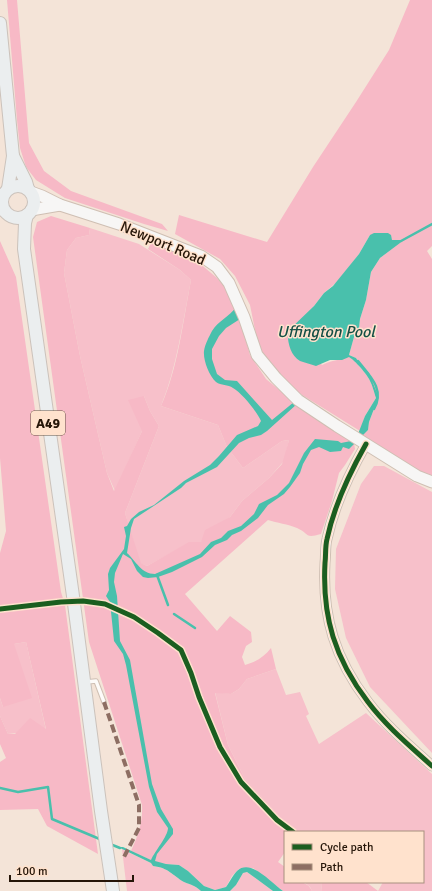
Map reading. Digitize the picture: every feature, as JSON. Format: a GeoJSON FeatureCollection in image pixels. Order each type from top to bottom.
{"type":"FeatureCollection","features":[{"type":"Feature","properties":{"kind":"highway"},"geometry":{"type":"LineString","coordinates":[[0,23],[13,156],[1,203],[5,212],[19,218],[29,213],[34,199],[13,156]]}},
{"type":"Feature","properties":{"kind":"highway"},"geometry":{"type":"LineString","coordinates":[[4,190],[16,186],[24,187],[29,190]]}},
{"type":"Feature","properties":{"kind":"highway","name":"A49"},"geometry":{"type":"LineString","coordinates":[[5,212],[24,249]]}},
{"type":"Feature","properties":{"kind":"highway","name":"A49"},"geometry":{"type":"LineString","coordinates":[[29,213],[25,223],[24,249],[73,596],[100,811],[112,891]]}},
{"type":"Feature","properties":{"kind":"main road","name":"Newport Road"},"geometry":{"type":"LineString","coordinates":[[29,190],[60,205],[126,226],[201,256],[217,267],[229,284],[244,318],[257,355],[276,378],[298,400],[417,476],[432,482]]}},
{"type":"Feature","properties":{"kind":"main road","name":"Newport Road"},"geometry":{"type":"LineString","coordinates":[[29,213],[60,205]]}},
{"type":"Feature","properties":{"kind":"street"},"geometry":{"type":"LineString","coordinates":[[364,443],[334,511],[326,540],[325,599],[329,625],[349,674],[368,703],[396,733],[432,766]]}},
{"type":"Feature","properties":{"kind":"lane"},"geometry":{"type":"LineString","coordinates":[[84,682],[96,681],[104,702]]}},
{"type":"Feature","properties":{"kind":"shaded area"},"geometry":{"type":"Polygon","coordinates":[[[7,0],[17,0],[29,143],[44,171],[71,191],[162,224],[168,231],[65,198],[36,180],[26,167],[20,148],[7,0]]]}},
{"type":"Feature","properties":{"kind":"shaded area"},"geometry":{"type":"Polygon","coordinates":[[[410,0],[432,0],[432,246],[427,251],[432,259],[432,481],[362,435],[368,430],[369,422],[377,401],[369,373],[362,367],[356,358],[349,355],[354,337],[359,328],[371,272],[380,258],[403,240],[392,240],[391,238],[370,235],[359,254],[338,281],[324,293],[297,324],[290,328],[322,365],[349,356],[369,378],[376,398],[365,416],[360,431],[299,393],[277,375],[259,350],[250,305],[235,276],[220,259],[175,234],[179,215],[267,242],[313,167],[389,50],[410,0]]]}},
{"type":"Feature","properties":{"kind":"shaded area"},"geometry":{"type":"Polygon","coordinates":[[[51,216],[90,228],[89,235],[76,238],[67,250],[64,273],[80,356],[107,473],[114,491],[142,431],[128,400],[144,396],[150,411],[159,426],[125,513],[141,563],[147,566],[189,542],[201,542],[205,530],[230,517],[242,501],[269,478],[282,464],[289,440],[282,441],[243,468],[227,447],[218,425],[161,406],[176,360],[191,280],[180,270],[148,249],[151,243],[198,262],[217,278],[229,292],[240,319],[250,355],[266,379],[294,402],[354,443],[355,449],[339,473],[332,501],[321,534],[309,536],[294,527],[268,520],[185,594],[217,631],[230,616],[251,632],[252,642],[246,646],[242,657],[245,665],[260,659],[271,648],[276,669],[247,679],[239,689],[231,694],[215,693],[228,745],[245,779],[282,819],[299,831],[284,831],[284,853],[278,862],[284,866],[284,883],[304,883],[310,887],[312,891],[283,891],[253,868],[239,869],[232,876],[226,887],[215,890],[204,886],[179,865],[155,862],[131,851],[140,829],[142,805],[89,642],[33,237],[37,222],[51,216]]]}},
{"type":"Feature","properties":{"kind":"shaded area"},"geometry":{"type":"Polygon","coordinates":[[[90,228],[139,244],[180,270],[191,280],[175,360],[167,391],[161,406],[218,425],[227,447],[243,468],[282,441],[289,440],[284,461],[269,478],[242,501],[230,517],[201,542],[189,543],[147,566],[140,563],[125,513],[159,426],[150,411],[144,396],[142,431],[115,491],[107,473],[80,356],[64,273],[67,250],[76,238],[89,235],[90,228]]]}},
{"type":"Feature","properties":{"kind":"shaded area"},"geometry":{"type":"Polygon","coordinates":[[[0,241],[16,277],[61,592],[65,605],[98,854],[47,826],[38,809],[0,810],[0,762],[6,758],[0,744],[0,716],[8,734],[15,734],[30,718],[46,729],[26,642],[14,644],[32,698],[3,707],[0,698],[0,553],[6,531],[0,458],[0,241]]]}},
{"type":"Feature","properties":{"kind":"shaded area"},"geometry":{"type":"Polygon","coordinates":[[[374,466],[384,466],[432,492],[432,753],[370,687],[346,638],[335,589],[336,549],[361,484],[374,466]]]}},
{"type":"Feature","properties":{"kind":"shaded area"},"geometry":{"type":"Polygon","coordinates":[[[26,642],[46,730],[8,734],[0,716],[0,698],[3,707],[14,644],[26,642]]]}},
{"type":"Feature","properties":{"kind":"shaded area"},"geometry":{"type":"Polygon","coordinates":[[[276,669],[286,695],[300,692],[309,714],[306,716],[319,744],[366,713],[432,774],[432,891],[378,891],[382,883],[424,883],[424,831],[299,831],[282,819],[245,779],[228,745],[215,692],[231,694],[239,689],[247,679],[276,669]]]}},
{"type":"Feature","properties":{"kind":"shaded area"},"geometry":{"type":"Polygon","coordinates":[[[122,849],[151,863],[153,866],[167,870],[184,882],[201,891],[127,891],[122,849]]]}},
{"type":"Feature","properties":{"kind":"shaded area"},"geometry":{"type":"Polygon","coordinates":[[[247,872],[273,891],[230,891],[236,885],[243,873],[247,872]]]}},
{"type":"Feature","properties":{"kind":"shaded area"},"geometry":{"type":"Polygon","coordinates":[[[305,883],[321,883],[322,891],[312,891],[305,883]]]}},
{"type":"Feature","properties":{"kind":"shaded area"},"geometry":{"type":"Polygon","coordinates":[[[321,883],[367,883],[378,891],[322,891],[321,883]]]}},
{"type":"Feature","properties":{"kind":"water","name":"Uffington Pool"},"geometry":{"type":"Polygon","coordinates":[[[374,233],[388,233],[391,235],[392,240],[404,240],[380,258],[371,272],[359,328],[354,337],[349,355],[356,358],[362,367],[369,373],[377,393],[377,401],[369,422],[368,430],[349,449],[343,447],[341,451],[330,452],[319,447],[311,450],[300,473],[284,494],[268,505],[258,518],[227,540],[215,545],[202,557],[172,572],[158,577],[148,578],[143,577],[137,571],[131,559],[123,554],[115,573],[114,582],[117,596],[120,641],[130,660],[152,784],[161,809],[173,829],[173,834],[157,854],[155,861],[179,865],[204,886],[215,890],[226,887],[237,871],[243,868],[248,868],[261,873],[283,891],[273,891],[247,872],[243,873],[236,885],[230,891],[201,891],[184,882],[167,870],[153,866],[151,863],[118,847],[123,847],[151,860],[166,835],[168,828],[157,812],[149,787],[126,665],[123,654],[114,641],[110,602],[106,596],[109,590],[108,574],[110,568],[124,549],[126,536],[124,527],[127,526],[131,519],[139,512],[154,505],[184,481],[210,465],[237,435],[258,426],[261,421],[249,403],[237,390],[218,383],[213,379],[204,359],[207,341],[212,331],[217,324],[236,307],[240,319],[226,328],[219,336],[212,349],[212,359],[217,374],[225,380],[237,381],[272,420],[294,402],[297,404],[267,431],[261,435],[249,438],[239,443],[217,467],[186,483],[181,488],[134,519],[127,553],[139,566],[146,572],[155,574],[200,554],[211,542],[221,538],[228,531],[241,526],[254,514],[259,504],[277,495],[289,483],[304,453],[315,439],[338,441],[341,443],[351,441],[358,434],[365,416],[376,398],[369,378],[349,357],[342,360],[330,360],[316,366],[300,361],[290,348],[288,331],[314,306],[324,293],[333,286],[359,254],[370,235],[374,233]]]}},
{"type":"Feature","properties":{"kind":"waterway"},"geometry":{"type":"LineString","coordinates":[[401,241],[432,224]]}},
{"type":"Feature","properties":{"kind":"waterway"},"geometry":{"type":"LineString","coordinates":[[358,361],[375,383],[378,395],[374,409]]}},
{"type":"Feature","properties":{"kind":"waterway"},"geometry":{"type":"LineString","coordinates":[[157,575],[168,605]]}},
{"type":"Feature","properties":{"kind":"waterway"},"geometry":{"type":"LineString","coordinates":[[174,614],[195,628]]}},
{"type":"Feature","properties":{"kind":"waterway"},"geometry":{"type":"LineString","coordinates":[[0,788],[18,792],[48,787],[52,819],[102,840]]}},
{"type":"Feature","properties":{"kind":"waterway"},"geometry":{"type":"LineString","coordinates":[[110,844],[120,848]]}},
{"type":"Feature","properties":{"kind":"marked path"},"geometry":{"type":"LineString","coordinates":[[104,702],[139,805],[139,828],[124,857]]}},
{"type":"Feature","properties":{"kind":"cycle path"},"geometry":{"type":"LineString","coordinates":[[366,444],[343,490],[327,539],[325,583],[329,619],[333,637],[339,653],[347,670],[368,702],[398,736],[432,766]]}},
{"type":"Feature","properties":{"kind":"cycle path"},"geometry":{"type":"LineString","coordinates":[[0,609],[61,602],[83,601],[105,604],[134,617],[181,650],[220,747],[241,782],[277,820],[292,831]]}}]}
